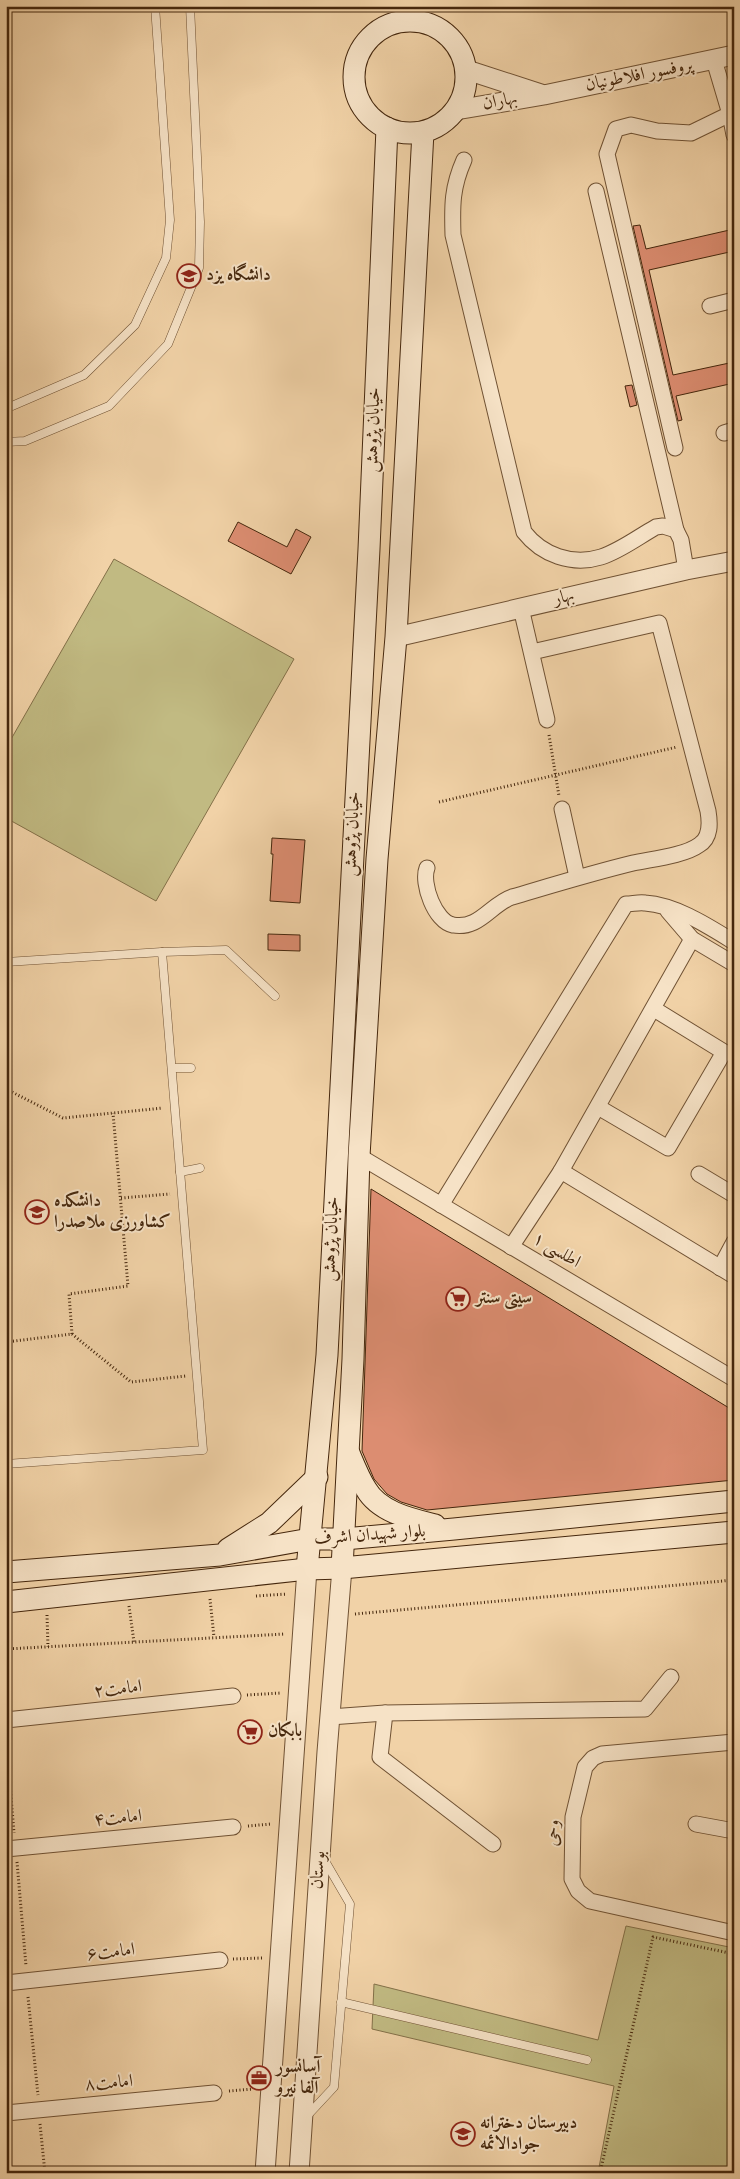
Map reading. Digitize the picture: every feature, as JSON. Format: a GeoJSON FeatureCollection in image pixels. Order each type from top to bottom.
{"type":"FeatureCollection","features":[{"type":"Feature","properties":{"kind":"main road"},"geometry":{"type":"LineString","coordinates":[[424,14],[457,44],[467,70],[466,84],[463,97],[456,110],[442,124],[423,132],[405,133],[387,128],[373,119],[362,106],[356,91],[354,74],[357,58],[364,43],[392,15],[407,20],[424,14]]}},
{"type":"Feature","properties":{"kind":"main road","name":"خیابان پژوهش"},"geometry":{"type":"LineString","coordinates":[[307,1569],[317,1477],[326,1355],[368,569],[387,128]]}},
{"type":"Feature","properties":{"kind":"main road","name":"خیابان پژوهش"},"geometry":{"type":"LineString","coordinates":[[342,1568],[353,1349],[359,1156],[377,858],[396,637],[423,132]]}},
{"type":"Feature","properties":{"kind":"main road"},"geometry":{"type":"LineString","coordinates":[[348,1450],[367,1491],[383,1506],[405,1518],[454,1529]]}},
{"type":"Feature","properties":{"kind":"main road"},"geometry":{"type":"LineString","coordinates":[[220,1555],[269,1523],[317,1477]]}},
{"type":"Feature","properties":{"kind":"main road","name":"بلوار شهیدان اشرف"},"geometry":{"type":"LineString","coordinates":[[6,1572],[220,1555],[310,1540],[344,1539],[734,1502]]}},
{"type":"Feature","properties":{"kind":"main road","name":"بلوار شهیدان اشرف"},"geometry":{"type":"LineString","coordinates":[[6,1602],[307,1569],[342,1568],[734,1532]]}},
{"type":"Feature","properties":{"kind":"street","name":"پروفسور افلاطونیان"},"geometry":{"type":"LineString","coordinates":[[544,95],[734,55]]}},
{"type":"Feature","properties":{"kind":"street"},"geometry":{"type":"LineString","coordinates":[[714,60],[730,114],[734,135]]}},
{"type":"Feature","properties":{"kind":"street"},"geometry":{"type":"LineString","coordinates":[[467,70],[544,95]]}},
{"type":"Feature","properties":{"kind":"street","name":"بهاران"},"geometry":{"type":"LineString","coordinates":[[456,110],[544,95]]}},
{"type":"Feature","properties":{"kind":"street"},"geometry":{"type":"LineString","coordinates":[[675,448],[607,154],[616,130],[631,125],[656,131],[691,133],[730,114]]}},
{"type":"Feature","properties":{"kind":"street"},"geometry":{"type":"LineString","coordinates":[[464,160],[455,180],[452,199],[453,235],[524,532],[536,545],[559,557],[587,560],[602,557],[656,527],[663,526],[676,530]]}},
{"type":"Feature","properties":{"kind":"street"},"geometry":{"type":"LineString","coordinates":[[596,191],[676,530],[681,540],[686,570]]}},
{"type":"Feature","properties":{"kind":"street"},"geometry":{"type":"LineString","coordinates":[[710,306],[734,300]]}},
{"type":"Feature","properties":{"kind":"street","name":"بهار"},"geometry":{"type":"LineString","coordinates":[[396,637],[686,570],[734,561]]}},
{"type":"Feature","properties":{"kind":"street"},"geometry":{"type":"LineString","coordinates":[[522,608],[547,720]]}},
{"type":"Feature","properties":{"kind":"street"},"geometry":{"type":"LineString","coordinates":[[427,868],[426,876],[436,912],[446,922],[461,926],[478,920],[504,899],[577,877],[682,852],[699,845],[709,832],[708,811],[659,623],[532,652]]}},
{"type":"Feature","properties":{"kind":"street"},"geometry":{"type":"LineString","coordinates":[[562,809],[577,877]]}},
{"type":"Feature","properties":{"kind":"street"},"geometry":{"type":"LineString","coordinates":[[441,1205],[626,904],[645,903],[665,908],[701,922],[734,942]]}},
{"type":"Feature","properties":{"kind":"street"},"geometry":{"type":"LineString","coordinates":[[665,908],[692,939],[734,964]]}},
{"type":"Feature","properties":{"kind":"street"},"geometry":{"type":"LineString","coordinates":[[511,1247],[561,1171],[692,939]]}},
{"type":"Feature","properties":{"kind":"street"},"geometry":{"type":"LineString","coordinates":[[598,1107],[668,1148],[724,1052],[654,1009]]}},
{"type":"Feature","properties":{"kind":"street","name":"اطلسی ۱"},"geometry":{"type":"LineString","coordinates":[[359,1156],[734,1379]]}},
{"type":"Feature","properties":{"kind":"street"},"geometry":{"type":"LineString","coordinates":[[561,1171],[734,1276]]}},
{"type":"Feature","properties":{"kind":"street"},"geometry":{"type":"LineString","coordinates":[[699,1174],[734,1195]]}},
{"type":"Feature","properties":{"kind":"street"},"geometry":{"type":"LineString","coordinates":[[720,1268],[734,1242]]}},
{"type":"Feature","properties":{"kind":"street","name":"بوستان"},"geometry":{"type":"LineString","coordinates":[[299,2173],[327,1752],[342,1568]]}},
{"type":"Feature","properties":{"kind":"street","name":"بوستان"},"geometry":{"type":"LineString","coordinates":[[265,2173],[307,1569]]}},
{"type":"Feature","properties":{"kind":"street"},"geometry":{"type":"LineString","coordinates":[[330,1716],[385,1713],[645,1709],[672,1677]]}},
{"type":"Feature","properties":{"kind":"street","name":"امامت۲"},"geometry":{"type":"LineString","coordinates":[[6,1720],[233,1696]]}},
{"type":"Feature","properties":{"kind":"street"},"geometry":{"type":"LineString","coordinates":[[385,1713],[380,1757],[493,1844]]}},
{"type":"Feature","properties":{"kind":"street","name":"وحی"},"geometry":{"type":"LineString","coordinates":[[734,1742],[602,1754],[593,1758],[585,1767],[573,1818],[572,1879],[578,1891],[590,1900],[734,1933]]}},
{"type":"Feature","properties":{"kind":"street"},"geometry":{"type":"LineString","coordinates":[[295,1752],[327,1752]]}},
{"type":"Feature","properties":{"kind":"street"},"geometry":{"type":"LineString","coordinates":[[696,1824],[734,1831]]}},
{"type":"Feature","properties":{"kind":"street","name":"امامت۴"},"geometry":{"type":"LineString","coordinates":[[11,1848],[233,1827]]}},
{"type":"Feature","properties":{"kind":"street","name":"امامت۶"},"geometry":{"type":"LineString","coordinates":[[6,1983],[220,1960]]}},
{"type":"Feature","properties":{"kind":"street","name":"امامت۸"},"geometry":{"type":"LineString","coordinates":[[6,2112],[214,2093]]}},
{"type":"Feature","properties":{"kind":"lane"},"geometry":{"type":"LineString","coordinates":[[6,407],[84,375],[135,325],[166,258],[170,220],[155,6]]}},
{"type":"Feature","properties":{"kind":"lane"},"geometry":{"type":"LineString","coordinates":[[6,442],[25,441],[109,406],[168,344],[199,268],[200,222],[190,6]]}},
{"type":"Feature","properties":{"kind":"lane"},"geometry":{"type":"LineString","coordinates":[[6,962],[226,950],[274,996]]}},
{"type":"Feature","properties":{"kind":"lane"},"geometry":{"type":"LineString","coordinates":[[6,1464],[203,1450],[162,952]]}},
{"type":"Feature","properties":{"kind":"lane"},"geometry":{"type":"LineString","coordinates":[[172,1068],[191,1068]]}},
{"type":"Feature","properties":{"kind":"lane"},"geometry":{"type":"LineString","coordinates":[[180,1172],[200,1168]]}},
{"type":"Feature","properties":{"kind":"lane"},"geometry":{"type":"LineString","coordinates":[[187,1451],[188,1460]]}},
{"type":"Feature","properties":{"kind":"lane"},"geometry":{"type":"LineString","coordinates":[[35,1462],[37,1470]]}},
{"type":"Feature","properties":{"kind":"lane"},"geometry":{"type":"LineString","coordinates":[[302,2121],[334,2087],[350,1904],[320,1853]]}},
{"type":"Feature","properties":{"kind":"lane"},"geometry":{"type":"LineString","coordinates":[[342,2002],[587,2060]]}},
{"type":"Feature","properties":{"kind":"path"},"geometry":{"type":"LineString","coordinates":[[547,720],[562,809]]}},
{"type":"Feature","properties":{"kind":"path"},"geometry":{"type":"LineString","coordinates":[[439,802],[691,743]]}},
{"type":"Feature","properties":{"kind":"path"},"geometry":{"type":"LineString","coordinates":[[6,1089],[62,1118],[175,1107]]}},
{"type":"Feature","properties":{"kind":"path"},"geometry":{"type":"LineString","coordinates":[[72,1334],[69,1294],[128,1286],[113,1113]]}},
{"type":"Feature","properties":{"kind":"path"},"geometry":{"type":"LineString","coordinates":[[121,1198],[182,1193]]}},
{"type":"Feature","properties":{"kind":"path"},"geometry":{"type":"LineString","coordinates":[[6,1342],[72,1334],[131,1382],[197,1375]]}},
{"type":"Feature","properties":{"kind":"path"},"geometry":{"type":"LineString","coordinates":[[339,1616],[734,1580]]}},
{"type":"Feature","properties":{"kind":"path"},"geometry":{"type":"LineString","coordinates":[[210,1600],[214,1638]]}},
{"type":"Feature","properties":{"kind":"path"},"geometry":{"type":"LineString","coordinates":[[129,1606],[134,1642]]}},
{"type":"Feature","properties":{"kind":"path"},"geometry":{"type":"LineString","coordinates":[[47,1612],[48,1646]]}},
{"type":"Feature","properties":{"kind":"path"},"geometry":{"type":"LineString","coordinates":[[6,1649],[303,1633]]}},
{"type":"Feature","properties":{"kind":"path"},"geometry":{"type":"LineString","coordinates":[[233,1696],[299,1692]]}},
{"type":"Feature","properties":{"kind":"path"},"geometry":{"type":"LineString","coordinates":[[6,1734],[11,1848],[27,1981],[45,2173]]}},
{"type":"Feature","properties":{"kind":"path"},"geometry":{"type":"LineString","coordinates":[[233,1827],[290,1822]]}},
{"type":"Feature","properties":{"kind":"path"},"geometry":{"type":"LineString","coordinates":[[600,2173],[653,1936],[734,1954]]}},
{"type":"Feature","properties":{"kind":"path"},"geometry":{"type":"LineString","coordinates":[[220,1960],[280,1957]]}},
{"type":"Feature","properties":{"kind":"path"},"geometry":{"type":"LineString","coordinates":[[214,2093],[271,2087]]}},
{"type":"Feature","properties":{"kind":"shaded area"},"geometry":{"type":"Polygon","coordinates":[[[114,559],[294,659],[156,901],[6,818],[6,748],[114,559]]]}},
{"type":"Feature","properties":{"kind":"shaded area"},"geometry":{"type":"Polygon","coordinates":[[[626,1926],[734,1948],[734,2173],[598,2173],[614,2086],[372,2029],[374,1984],[598,2040],[626,1926]]]}},
{"type":"Feature","properties":{"kind":"building"},"geometry":{"type":"Polygon","coordinates":[[[640,225],[646,249],[734,229],[734,251],[649,270],[673,375],[734,362],[734,383],[676,396],[682,420],[678,421],[633,226],[640,225]]]}},
{"type":"Feature","properties":{"kind":"building"},"geometry":{"type":"Polygon","coordinates":[[[632,385],[637,405],[630,407],[625,386],[632,385]]]}},
{"type":"Feature","properties":{"kind":"building"},"geometry":{"type":"Polygon","coordinates":[[[238,522],[287,547],[296,529],[311,537],[291,574],[228,541],[238,522]]]}},
{"type":"Feature","properties":{"kind":"building"},"geometry":{"type":"Polygon","coordinates":[[[272,838],[305,840],[300,903],[270,901],[273,854],[271,854],[272,838]]]}},
{"type":"Feature","properties":{"kind":"building"},"geometry":{"type":"Polygon","coordinates":[[[268,934],[300,935],[300,951],[268,950],[268,934]]]}},
{"type":"Feature","properties":{"kind":"building","name":"سیتی سنتر"},"geometry":{"type":"Polygon","coordinates":[[[371,1189],[734,1411],[734,1480],[427,1510],[401,1502],[387,1494],[374,1479],[362,1451],[371,1189]]]}},
{"type":"Feature","properties":{"kind":"place","name":"دانشگاه یزد"},"geometry":{"type":"Point","coordinates":[189,276]}},
{"type":"Feature","properties":{"kind":"place","name":"دانشکده کشاورزی ملاصدرا"},"geometry":{"type":"Point","coordinates":[37,1212]}},
{"type":"Feature","properties":{"kind":"place","name":"سیتی سنتر"},"geometry":{"type":"Point","coordinates":[458,1299]}},
{"type":"Feature","properties":{"kind":"place","name":"بابکان"},"geometry":{"type":"Point","coordinates":[250,1732]}},
{"type":"Feature","properties":{"kind":"place","name":"آسانسور آلفا نيرو"},"geometry":{"type":"Point","coordinates":[259,2078]}},
{"type":"Feature","properties":{"kind":"place","name":"دبیرستان دخترانه جوادالائمه"},"geometry":{"type":"Point","coordinates":[463,2134]}}]}
